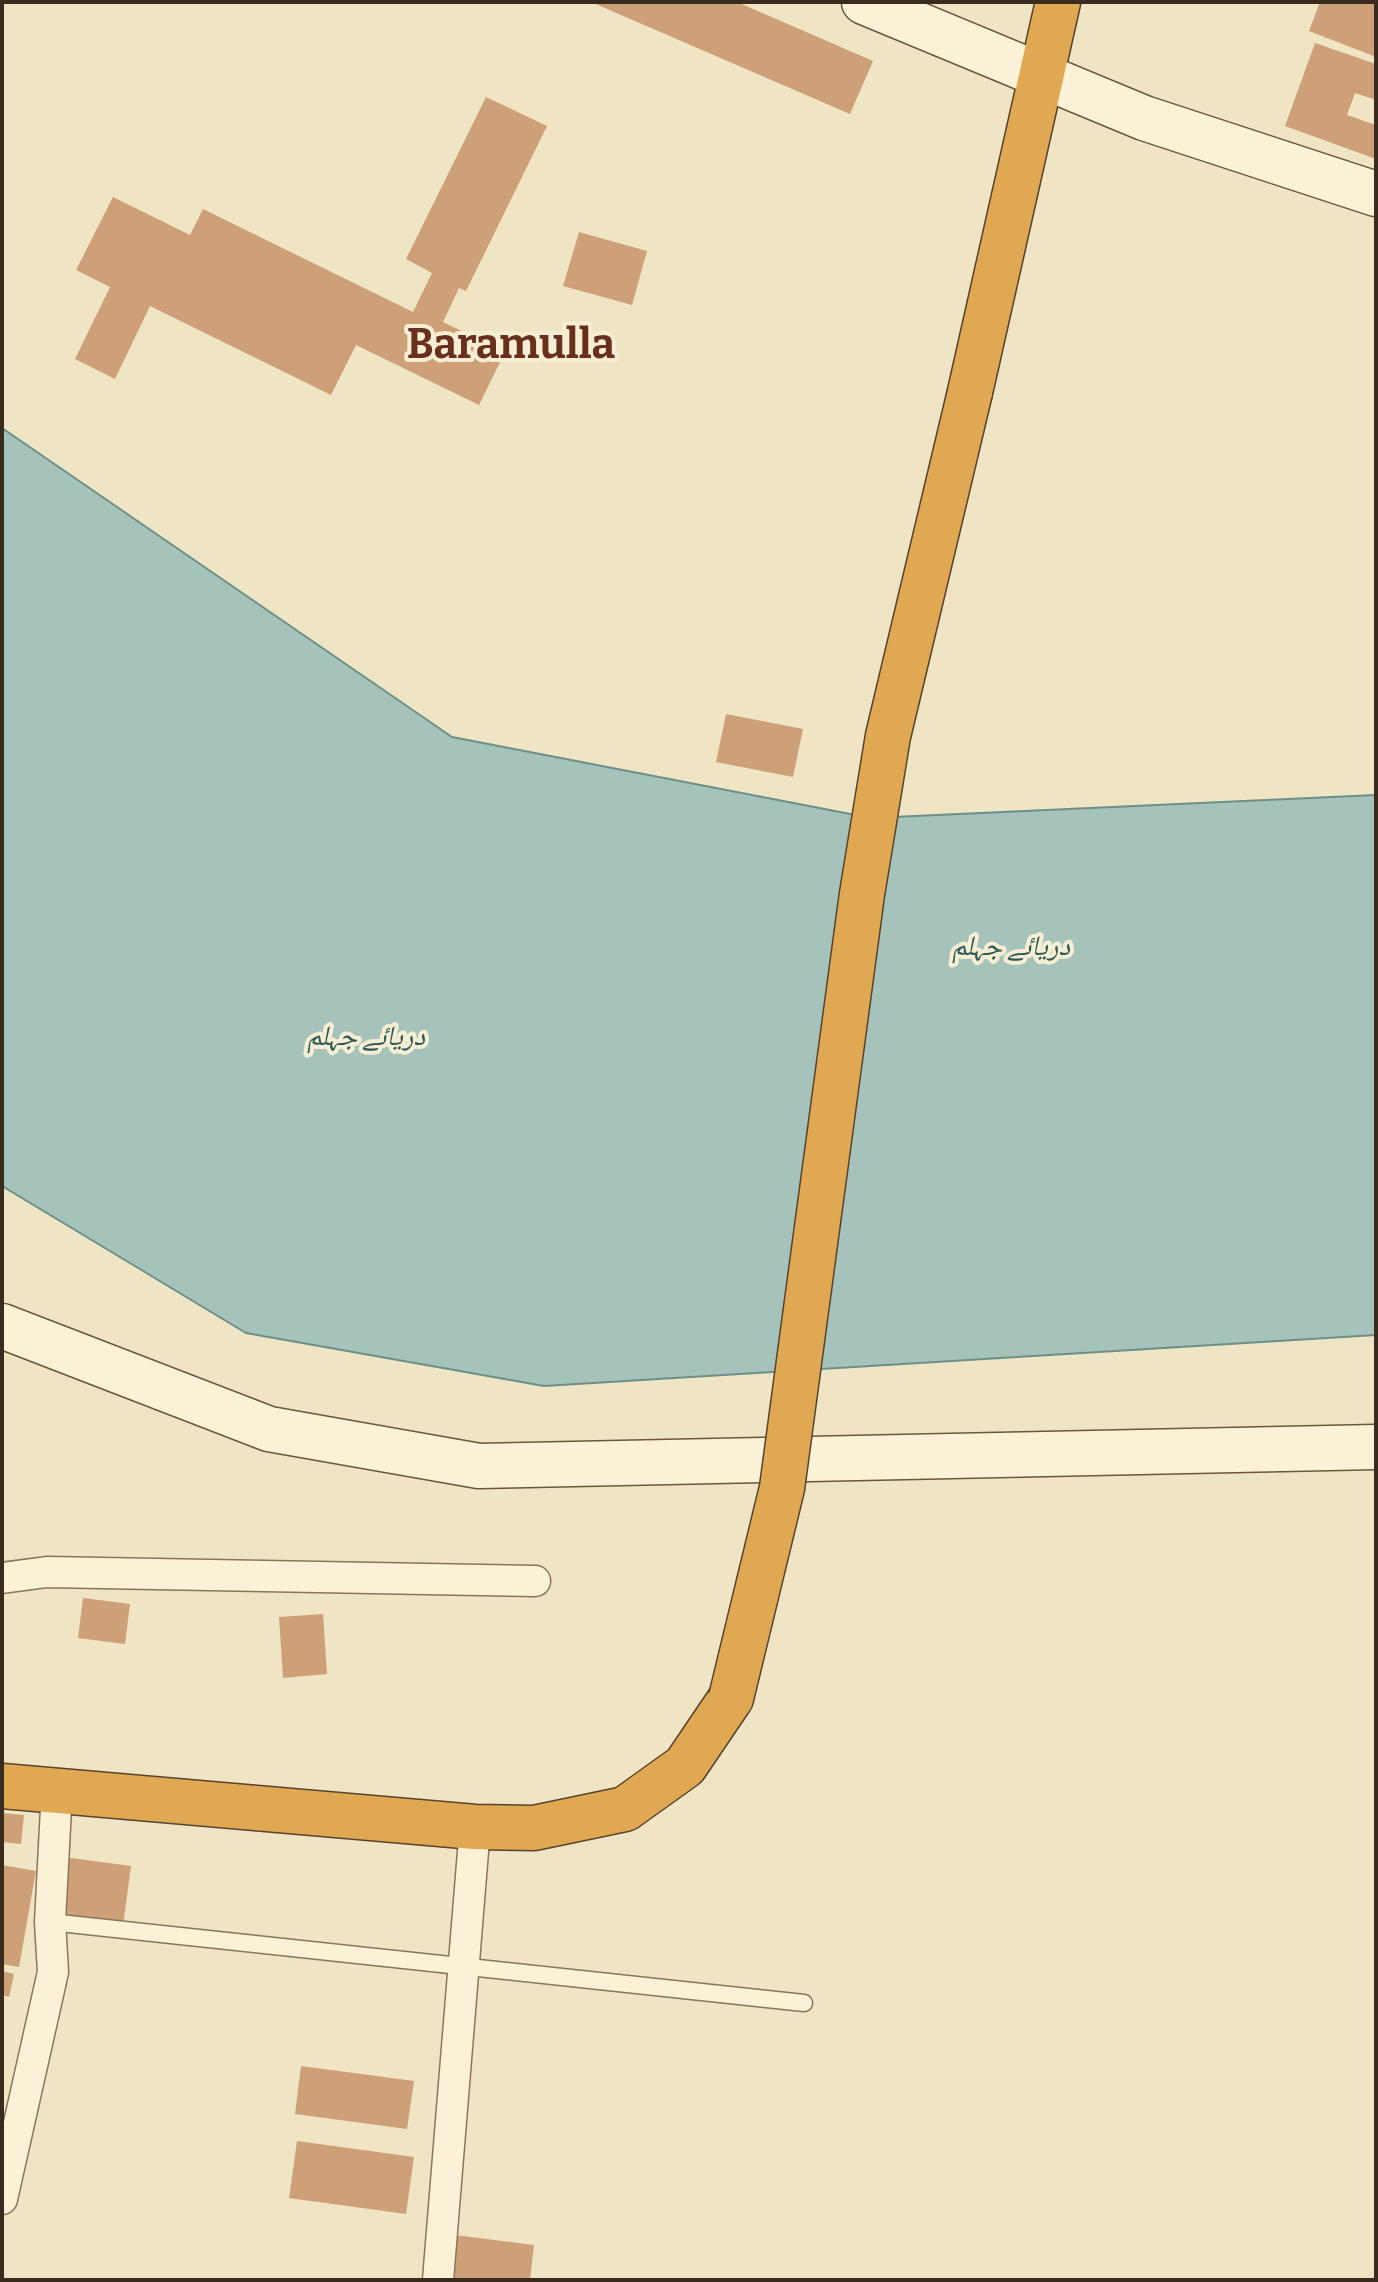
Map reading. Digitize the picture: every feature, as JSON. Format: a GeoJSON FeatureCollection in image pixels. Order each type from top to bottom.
{"type":"FeatureCollection","features":[{"type":"Feature","properties":{"kind":"highway"},"geometry":{"type":"LineString","coordinates":[[2,1786],[475,1827],[534,1828],[625,1809],[685,1766],[731,1698],[782,1488],[862,894],[888,736],[970,392],[1038,77],[1058,2]]}},
{"type":"Feature","properties":{"kind":"street"},"geometry":{"type":"LineString","coordinates":[[864,2],[1038,77],[1144,118],[1376,194]]}},
{"type":"Feature","properties":{"kind":"street"},"geometry":{"type":"LineString","coordinates":[[2,1326],[269,1429],[479,1466],[1376,1447]]}},
{"type":"Feature","properties":{"kind":"street"},"geometry":{"type":"LineString","coordinates":[[2,1578],[47,1572],[535,1581]]}},
{"type":"Feature","properties":{"kind":"street"},"geometry":{"type":"LineString","coordinates":[[2,2199],[53,1972],[50,1922],[57,1789]]}},
{"type":"Feature","properties":{"kind":"street"},"geometry":{"type":"LineString","coordinates":[[438,2280],[475,1827]]}},
{"type":"Feature","properties":{"kind":"lane"},"geometry":{"type":"LineString","coordinates":[[50,1922],[804,2003]]}},
{"type":"Feature","properties":{"kind":"water","name":"دریائے جہلم"},"geometry":{"type":"Polygon","coordinates":[[[2,428],[452,737],[871,818],[1376,795],[1376,1335],[544,1386],[246,1333],[2,1186],[2,428]]]}},
{"type":"Feature","properties":{"kind":"building"},"geometry":{"type":"Polygon","coordinates":[[[591,2],[737,2],[873,61],[850,114],[591,2]]]}},
{"type":"Feature","properties":{"kind":"building"},"geometry":{"type":"Polygon","coordinates":[[[1320,2],[1376,2],[1376,57],[1309,31],[1320,2]]]}},
{"type":"Feature","properties":{"kind":"building"},"geometry":{"type":"Polygon","coordinates":[[[1315,43],[1376,64],[1376,100],[1355,93],[1347,115],[1376,125],[1376,159],[1285,126],[1315,43]]]}},
{"type":"Feature","properties":{"kind":"building"},"geometry":{"type":"Polygon","coordinates":[[[486,97],[547,126],[466,291],[459,288],[443,322],[505,352],[479,405],[356,345],[331,395],[150,306],[115,379],[75,359],[110,287],[76,270],[113,197],[190,235],[203,209],[413,312],[432,273],[406,259],[486,97]]]}},
{"type":"Feature","properties":{"kind":"building"},"geometry":{"type":"Polygon","coordinates":[[[579,232],[647,251],[632,305],[563,286],[579,232]]]}},
{"type":"Feature","properties":{"kind":"building"},"geometry":{"type":"Polygon","coordinates":[[[726,714],[803,729],[793,777],[716,762],[726,714]]]}},
{"type":"Feature","properties":{"kind":"building"},"geometry":{"type":"Polygon","coordinates":[[[83,1598],[130,1604],[125,1644],[78,1638],[83,1598]]]}},
{"type":"Feature","properties":{"kind":"building"},"geometry":{"type":"Polygon","coordinates":[[[323,1614],[327,1674],[283,1678],[279,1617],[323,1614]]]}},
{"type":"Feature","properties":{"kind":"building"},"geometry":{"type":"Polygon","coordinates":[[[2,1813],[24,1815],[21,1844],[2,1842],[2,1813]]]}},
{"type":"Feature","properties":{"kind":"building"},"geometry":{"type":"Polygon","coordinates":[[[64,1857],[131,1866],[123,1926],[56,1917],[64,1857]]]}},
{"type":"Feature","properties":{"kind":"building"},"geometry":{"type":"Polygon","coordinates":[[[2,1865],[36,1871],[19,1967],[2,1964],[2,1865]]]}},
{"type":"Feature","properties":{"kind":"building"},"geometry":{"type":"Polygon","coordinates":[[[2,1971],[14,1974],[9,1997],[2,1995],[2,1971]]]}},
{"type":"Feature","properties":{"kind":"building"},"geometry":{"type":"Polygon","coordinates":[[[301,2066],[414,2081],[407,2129],[295,2114],[301,2066]]]}},
{"type":"Feature","properties":{"kind":"building"},"geometry":{"type":"Polygon","coordinates":[[[297,2141],[414,2157],[406,2214],[289,2198],[297,2141]]]}},
{"type":"Feature","properties":{"kind":"building"},"geometry":{"type":"Polygon","coordinates":[[[447,2234],[534,2245],[530,2280],[441,2280],[447,2234]]]}},
{"type":"Feature","properties":{"kind":"district","name":"Baramulla"},"geometry":{"type":"Point","coordinates":[511,346]}}]}
